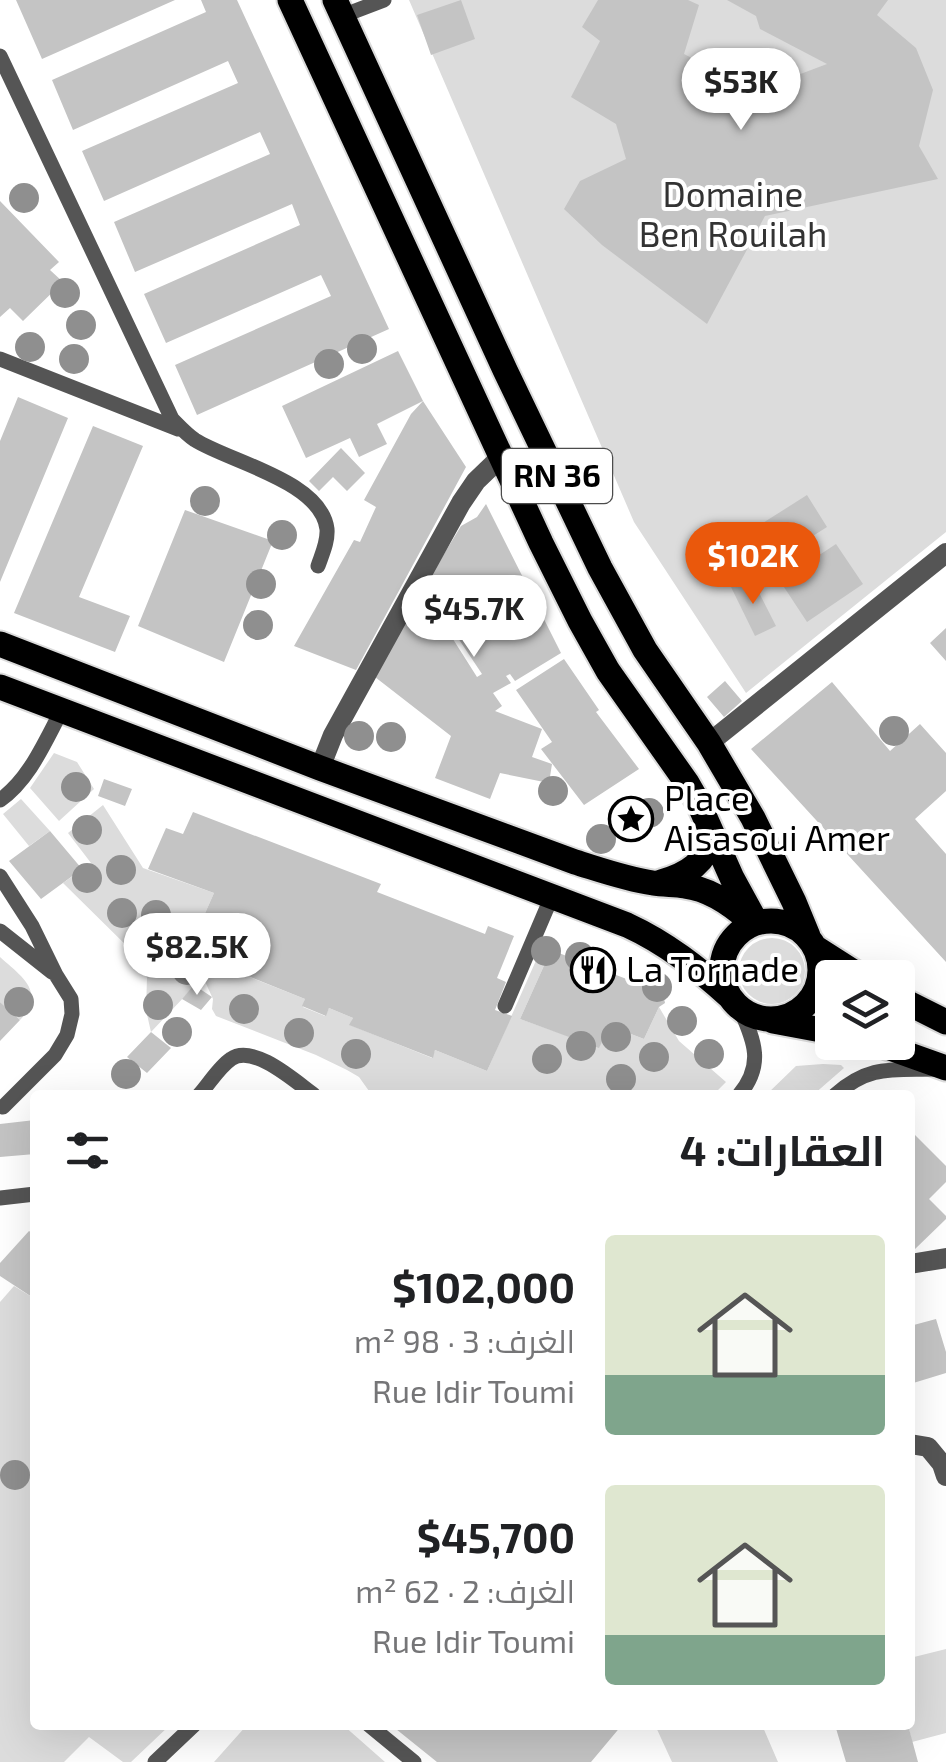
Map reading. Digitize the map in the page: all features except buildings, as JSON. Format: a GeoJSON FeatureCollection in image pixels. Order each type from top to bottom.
{"type":"FeatureCollection","features":[{"type":"Feature","properties":{"kind":"main road","name":"RN 36"},"geometry":{"type":"LineString","coordinates":[[290,0],[580,621],[608,671],[687,783],[755,922]]}},
{"type":"Feature","properties":{"kind":"main road","name":"RN 36"},"geometry":{"type":"LineString","coordinates":[[339,8],[600,568],[645,650],[709,743],[768,848],[821,962],[817,990],[810,1002],[798,1012],[768,1020]]}},
{"type":"Feature","properties":{"kind":"main road"},"geometry":{"type":"LineString","coordinates":[[0,644],[575,862],[655,884],[703,890],[755,922]]}},
{"type":"Feature","properties":{"kind":"main road"},"geometry":{"type":"LineString","coordinates":[[0,687],[628,925],[681,956],[753,1016],[815,1029]]}},
{"type":"Feature","properties":{"kind":"main road"},"geometry":{"type":"LineString","coordinates":[[655,884],[693,869],[710,848],[713,835]]}},
{"type":"Feature","properties":{"kind":"main road"},"geometry":{"type":"LineString","coordinates":[[735,1003],[724,983],[724,953],[732,940],[755,922],[769,920],[797,927],[838,960]]}},
{"type":"Feature","properties":{"kind":"main road"},"geometry":{"type":"LineString","coordinates":[[915,1006],[946,1022]]}},
{"type":"Feature","properties":{"kind":"main road"},"geometry":{"type":"LineString","coordinates":[[915,1058],[946,1069]]}},
{"type":"Feature","properties":{"kind":"street"},"geometry":{"type":"LineString","coordinates":[[320,768],[333,735],[460,503],[502,456]]}},
{"type":"Feature","properties":{"kind":"street"},"geometry":{"type":"LineString","coordinates":[[709,743],[946,554]]}},
{"type":"Feature","properties":{"kind":"street"},"geometry":{"type":"LineString","coordinates":[[915,1263],[946,1258]]}},
{"type":"Feature","properties":{"kind":"street"},"geometry":{"type":"LineString","coordinates":[[915,1445],[928,1446],[946,1476]]}},
{"type":"Feature","properties":{"kind":"lane"},"geometry":{"type":"LineString","coordinates":[[339,8],[384,0]]}},
{"type":"Feature","properties":{"kind":"lane"},"geometry":{"type":"LineString","coordinates":[[0,56],[172,418],[194,439],[292,485],[320,508],[327,531],[318,566]]}},
{"type":"Feature","properties":{"kind":"lane"},"geometry":{"type":"LineString","coordinates":[[0,359],[182,430]]}},
{"type":"Feature","properties":{"kind":"lane"},"geometry":{"type":"LineString","coordinates":[[0,800],[24,778],[62,710]]}},
{"type":"Feature","properties":{"kind":"lane"},"geometry":{"type":"LineString","coordinates":[[0,876],[71,999],[72,1014],[67,1035],[55,1054],[3,1106]]}},
{"type":"Feature","properties":{"kind":"lane"},"geometry":{"type":"LineString","coordinates":[[505,1006],[552,896]]}},
{"type":"Feature","properties":{"kind":"lane"},"geometry":{"type":"LineString","coordinates":[[0,931],[56,975]]}},
{"type":"Feature","properties":{"kind":"lane"},"geometry":{"type":"LineString","coordinates":[[735,1003],[750,1029],[756,1050],[753,1072],[742,1090]]}},
{"type":"Feature","properties":{"kind":"lane"},"geometry":{"type":"LineString","coordinates":[[203,1090],[231,1059],[240,1055],[264,1060],[307,1090]]}},
{"type":"Feature","properties":{"kind":"lane"},"geometry":{"type":"LineString","coordinates":[[841,1090],[872,1071],[946,1069]]}},
{"type":"Feature","properties":{"kind":"lane"},"geometry":{"type":"LineString","coordinates":[[0,1198],[30,1195]]}},
{"type":"Feature","properties":{"kind":"lane"},"geometry":{"type":"LineString","coordinates":[[155,1762],[189,1730]]}},
{"type":"Feature","properties":{"kind":"lane"},"geometry":{"type":"LineString","coordinates":[[375,1730],[414,1762]]}},
{"type":"Feature","properties":{"kind":"green space","name":"Domaine Ben Rouilah"},"geometry":{"type":"Polygon","coordinates":[[[409,0],[946,0],[946,532],[746,693],[634,522],[409,0]]]}},
{"type":"Feature","properties":{"kind":"green space"},"geometry":{"type":"Polygon","coordinates":[[[54,753],[77,762],[94,789],[59,821],[30,788],[54,753]]]}},
{"type":"Feature","properties":{"kind":"green space"},"geometry":{"type":"Polygon","coordinates":[[[21,799],[50,831],[29,846],[3,814],[21,799]]]}},
{"type":"Feature","properties":{"kind":"green space"},"geometry":{"type":"Polygon","coordinates":[[[103,805],[143,868],[214,893],[202,920],[222,927],[209,961],[305,999],[303,1007],[325,1016],[329,1008],[353,1018],[350,1025],[432,1058],[435,1050],[487,1071],[542,947],[551,950],[520,1019],[599,1047],[610,1026],[644,1039],[659,1007],[679,1041],[726,1082],[718,1090],[368,1090],[359,1077],[347,1070],[216,1016],[203,977],[151,1032],[146,1010],[147,978],[138,957],[63,883],[91,863],[68,833],[103,805]]]}},
{"type":"Feature","properties":{"kind":"green space"},"geometry":{"type":"Polygon","coordinates":[[[772,938],[795,948],[805,971],[795,994],[772,1004],[749,994],[739,971],[749,948],[772,938]]]}},
{"type":"Feature","properties":{"kind":"green space"},"geometry":{"type":"Polygon","coordinates":[[[0,957],[23,978],[31,993],[28,1010],[20,1020],[0,1002],[0,957]]]}},
{"type":"Feature","properties":{"kind":"green space"},"geometry":{"type":"Polygon","coordinates":[[[823,1064],[844,1068],[819,1090],[771,1090],[796,1066],[823,1064]]]}},
{"type":"Feature","properties":{"kind":"green space"},"geometry":{"type":"Polygon","coordinates":[[[14,1286],[30,1296],[30,1730],[165,1730],[131,1762],[123,1762],[89,1737],[64,1762],[0,1762],[0,1302],[14,1286]]]}},
{"type":"Feature","properties":{"kind":"green space"},"geometry":{"type":"Polygon","coordinates":[[[946,1649],[946,1733],[912,1742],[909,1730],[915,1730],[915,1657],[946,1649]]]}},
{"type":"Feature","properties":{"kind":"green space"},"geometry":{"type":"Polygon","coordinates":[[[243,1730],[349,1730],[385,1762],[214,1762],[243,1730]]]}},
{"type":"Feature","properties":{"kind":"green space"},"geometry":{"type":"Polygon","coordinates":[[[657,1730],[764,1730],[778,1762],[672,1762],[657,1730]]]}},
{"type":"Feature","properties":{"kind":"place","name":"Place Aisasoui Amer"},"geometry":{"type":"Point","coordinates":[631,819]}},
{"type":"Feature","properties":{"kind":"place","name":"La Tornade"},"geometry":{"type":"Point","coordinates":[593,970]}}]}
